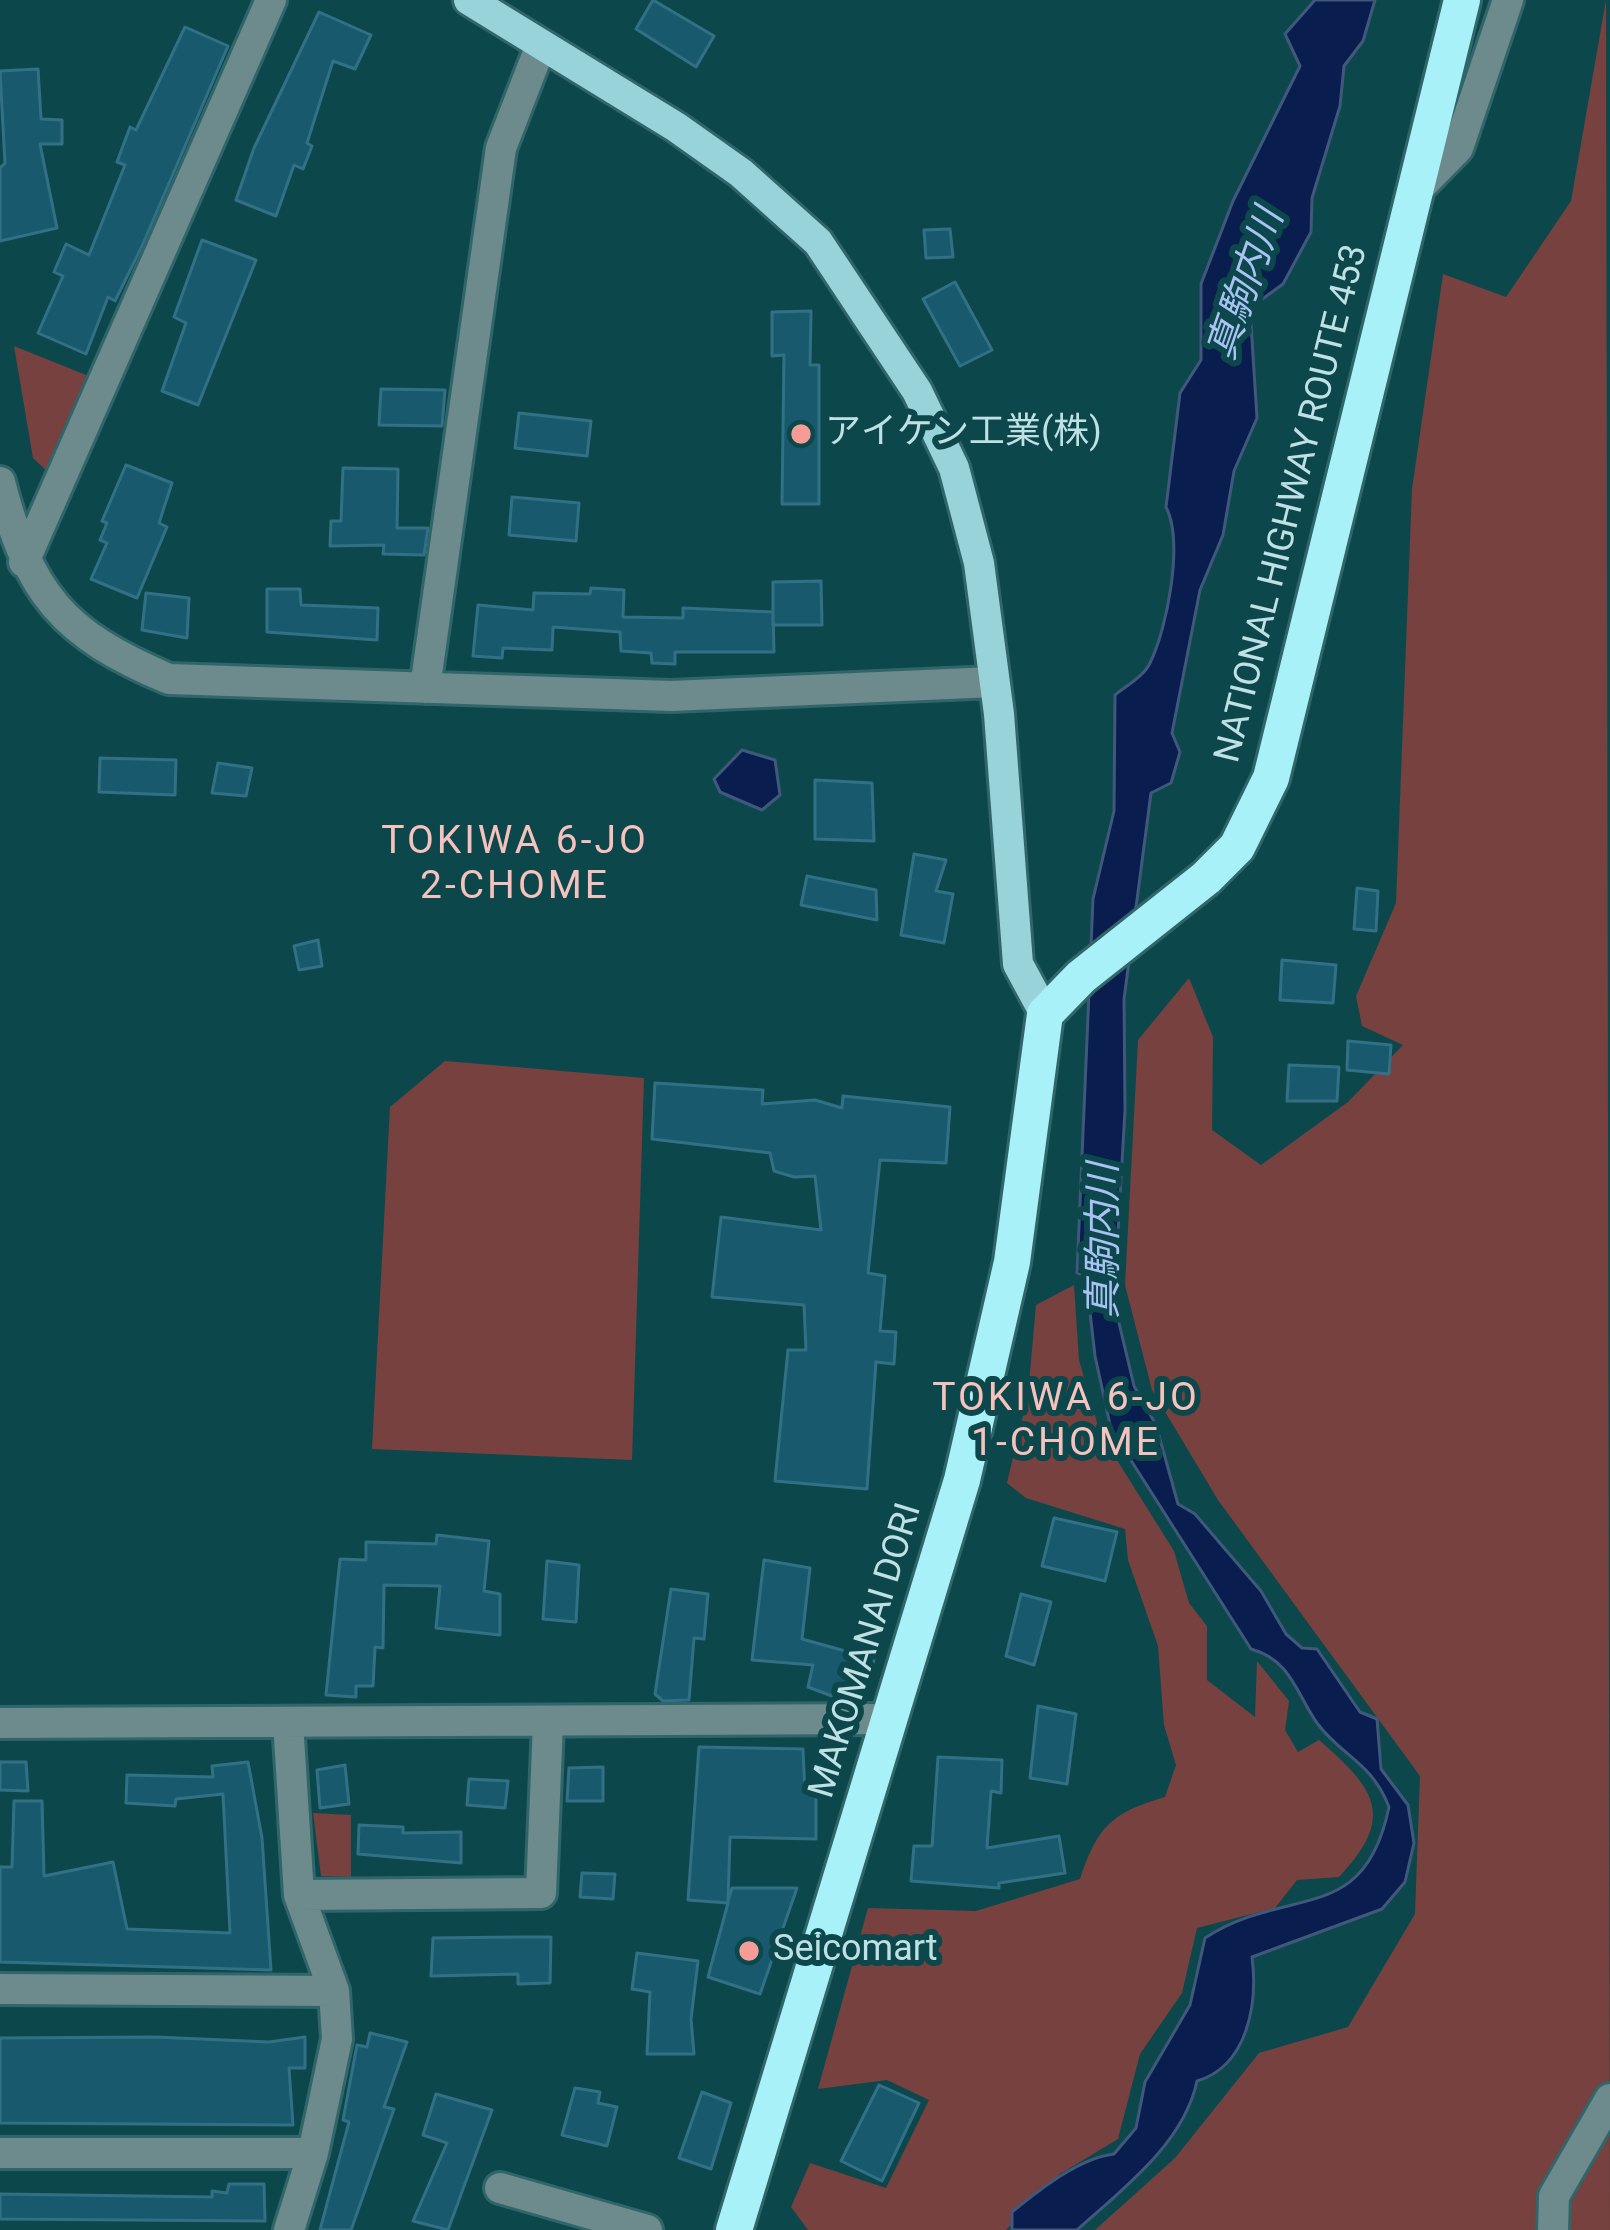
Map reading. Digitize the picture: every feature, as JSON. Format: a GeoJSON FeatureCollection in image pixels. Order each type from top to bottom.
{"type":"FeatureCollection","features":[{"type":"Feature","properties":{"kind":"highway","name":"NATIONAL HIGHWAY ROUTE 453"},"geometry":{"type":"LineString","coordinates":[[1045,1014],[1081,977],[1206,878],[1237,847],[1271,778],[1462,0]]}},
{"type":"Feature","properties":{"kind":"highway","name":"MAKOMANAI DORI"},"geometry":{"type":"LineString","coordinates":[[734,2230],[891,1719],[997,1340],[1045,1014]]}},
{"type":"Feature","properties":{"kind":"main road"},"geometry":{"type":"LineString","coordinates":[[469,0],[676,127],[741,173],[818,242],[877,324],[954,468],[979,563],[1018,964],[1045,1014]]}},
{"type":"Feature","properties":{"kind":"street"},"geometry":{"type":"LineString","coordinates":[[24,562],[271,0]]}},
{"type":"Feature","properties":{"kind":"street"},"geometry":{"type":"LineString","coordinates":[[1414,193],[1458,148],[1508,0]]}},
{"type":"Feature","properties":{"kind":"street"},"geometry":{"type":"LineString","coordinates":[[425,688],[501,148],[541,45]]}},
{"type":"Feature","properties":{"kind":"street"},"geometry":{"type":"LineString","coordinates":[[0,482],[24,562],[72,626],[110,654],[169,679],[670,696],[994,682]]}},
{"type":"Feature","properties":{"kind":"street"},"geometry":{"type":"LineString","coordinates":[[0,1724],[891,1719]]}},
{"type":"Feature","properties":{"kind":"street"},"geometry":{"type":"LineString","coordinates":[[288,1722],[299,1895],[334,1991],[337,2039],[313,2153],[289,2230]]}},
{"type":"Feature","properties":{"kind":"street"},"geometry":{"type":"LineString","coordinates":[[299,1895],[541,1893],[548,1723]]}},
{"type":"Feature","properties":{"kind":"street"},"geometry":{"type":"LineString","coordinates":[[0,1990],[334,1991]]}},
{"type":"Feature","properties":{"kind":"street"},"geometry":{"type":"LineString","coordinates":[[1553,2230],[1554,2197],[1610,2098]]}},
{"type":"Feature","properties":{"kind":"street"},"geometry":{"type":"LineString","coordinates":[[0,2153],[313,2153]]}},
{"type":"Feature","properties":{"kind":"street"},"geometry":{"type":"LineString","coordinates":[[500,2188],[647,2230]]}},
{"type":"Feature","properties":{"kind":"shaded area"},"geometry":{"type":"Polygon","coordinates":[[[1606,0],[1610,2230],[1095,2230],[1175,2158],[1259,2053],[1348,2027],[1415,1914],[1420,1776],[1218,1500],[1152,1390],[1125,1285],[1138,1040],[1189,978],[1213,1037],[1212,1130],[1261,1165],[1348,1102],[1403,1045],[1362,1026],[1356,996],[1396,903],[1412,489],[1443,274],[1506,297],[1571,201],[1606,0]]]}},
{"type":"Feature","properties":{"kind":"shaded area"},"geometry":{"type":"Polygon","coordinates":[[[14,346],[101,381],[50,474],[33,458],[14,346]]]}},
{"type":"Feature","properties":{"kind":"shaded area"},"geometry":{"type":"Polygon","coordinates":[[[445,1061],[644,1078],[632,1460],[372,1449],[390,1107],[445,1061]]]}},
{"type":"Feature","properties":{"kind":"shaded area"},"geometry":{"type":"Polygon","coordinates":[[[1074,1285],[1079,1360],[1100,1433],[1174,1551],[1189,1603],[1207,1626],[1207,1680],[1255,1717],[1257,1661],[1289,1701],[1285,1730],[1298,1752],[1319,1740],[1339,1757],[1365,1789],[1373,1820],[1357,1856],[1339,1877],[1297,1880],[1275,1908],[1197,1928],[1182,1993],[1140,2054],[1118,2139],[1060,2174],[1006,2230],[808,2230],[791,2207],[810,2163],[886,2188],[929,2100],[887,2080],[818,2089],[868,1908],[976,1911],[1080,1879],[1093,1846],[1109,1824],[1131,1809],[1165,1797],[1176,1765],[1164,1725],[1158,1646],[1128,1560],[1125,1529],[1026,1498],[1007,1483],[1028,1394],[1036,1305],[1074,1285]]]}},
{"type":"Feature","properties":{"kind":"shaded area"},"geometry":{"type":"Polygon","coordinates":[[[313,1813],[351,1815],[351,1877],[321,1876],[313,1813]]]}},
{"type":"Feature","properties":{"kind":"water","name":"真駒内川"},"geometry":{"type":"Polygon","coordinates":[[[1315,0],[1375,0],[1363,41],[1344,66],[1340,106],[1312,198],[1311,232],[1283,284],[1250,308],[1257,418],[1234,471],[1223,535],[1200,590],[1172,733],[1180,752],[1171,783],[1151,793],[1124,999],[1125,1110],[1114,1302],[1134,1386],[1156,1425],[1178,1504],[1195,1514],[1261,1591],[1286,1634],[1302,1648],[1317,1649],[1360,1712],[1377,1719],[1381,1769],[1408,1805],[1414,1843],[1405,1882],[1382,1909],[1252,1957],[1251,2012],[1238,2047],[1228,2062],[1197,2081],[1179,2125],[1132,2181],[1077,2230],[1012,2230],[1012,2212],[1073,2168],[1114,2154],[1136,2128],[1145,2082],[1190,2005],[1205,1938],[1236,1922],[1342,1887],[1361,1871],[1377,1845],[1389,1807],[1365,1769],[1317,1723],[1284,1669],[1251,1649],[1111,1429],[1095,1356],[1086,1277],[1077,1273],[1093,899],[1114,811],[1115,695],[1147,668],[1167,608],[1173,541],[1166,507],[1180,393],[1201,360],[1201,284],[1233,201],[1300,66],[1285,34],[1315,0]]]}},
{"type":"Feature","properties":{"kind":"water"},"geometry":{"type":"Polygon","coordinates":[[[742,750],[775,760],[780,795],[762,810],[720,792],[714,779],[742,750]]]}},
{"type":"Feature","properties":{"kind":"building"},"geometry":{"type":"Polygon","coordinates":[[[653,0],[714,36],[696,67],[636,29],[653,0]]]}},
{"type":"Feature","properties":{"kind":"building"},"geometry":{"type":"Polygon","coordinates":[[[319,12],[371,35],[355,69],[333,61],[307,143],[312,146],[303,169],[294,165],[276,216],[236,200],[254,148],[319,12]]]}},
{"type":"Feature","properties":{"kind":"building"},"geometry":{"type":"Polygon","coordinates":[[[185,27],[228,46],[142,246],[115,301],[108,297],[86,354],[38,333],[63,276],[54,272],[66,244],[89,255],[125,165],[117,162],[130,127],[136,130],[185,27]]]}},
{"type":"Feature","properties":{"kind":"building"},"geometry":{"type":"Polygon","coordinates":[[[38,69],[41,119],[62,120],[62,144],[40,144],[57,228],[0,241],[0,168],[5,163],[0,71],[38,69]]]}},
{"type":"Feature","properties":{"kind":"building"},"geometry":{"type":"Polygon","coordinates":[[[950,229],[953,257],[926,258],[924,230],[950,229]]]}},
{"type":"Feature","properties":{"kind":"building"},"geometry":{"type":"Polygon","coordinates":[[[202,240],[256,260],[198,405],[162,391],[186,323],[174,317],[202,240]]]}},
{"type":"Feature","properties":{"kind":"building"},"geometry":{"type":"Polygon","coordinates":[[[955,282],[992,350],[960,366],[923,299],[955,282]]]}},
{"type":"Feature","properties":{"kind":"building","name":"アイケン工業(株)"},"geometry":{"type":"Polygon","coordinates":[[[811,311],[810,365],[819,365],[819,504],[782,504],[784,355],[772,356],[772,312],[811,311]]]}},
{"type":"Feature","properties":{"kind":"building"},"geometry":{"type":"Polygon","coordinates":[[[381,389],[445,390],[442,426],[379,425],[381,389]]]}},
{"type":"Feature","properties":{"kind":"building"},"geometry":{"type":"Polygon","coordinates":[[[519,413],[591,421],[587,456],[515,448],[519,413]]]}},
{"type":"Feature","properties":{"kind":"building"},"geometry":{"type":"Polygon","coordinates":[[[126,465],[172,483],[159,523],[167,527],[137,598],[91,579],[107,543],[100,540],[107,523],[102,521],[126,465]]]}},
{"type":"Feature","properties":{"kind":"building"},"geometry":{"type":"Polygon","coordinates":[[[343,468],[398,469],[397,528],[428,528],[424,555],[383,554],[384,545],[330,546],[331,521],[341,521],[343,468]]]}},
{"type":"Feature","properties":{"kind":"building"},"geometry":{"type":"Polygon","coordinates":[[[512,497],[579,503],[576,541],[509,535],[512,497]]]}},
{"type":"Feature","properties":{"kind":"building"},"geometry":{"type":"Polygon","coordinates":[[[821,581],[822,625],[773,625],[773,582],[821,581]]]}},
{"type":"Feature","properties":{"kind":"building"},"geometry":{"type":"Polygon","coordinates":[[[591,588],[624,590],[623,617],[683,618],[683,608],[773,612],[774,652],[675,652],[675,664],[652,663],[651,653],[621,651],[620,632],[553,627],[552,650],[503,648],[502,658],[473,656],[478,605],[533,610],[534,593],[590,594],[591,588]]]}},
{"type":"Feature","properties":{"kind":"building"},"geometry":{"type":"Polygon","coordinates":[[[267,589],[300,589],[301,605],[378,608],[377,640],[267,632],[267,589]]]}},
{"type":"Feature","properties":{"kind":"building"},"geometry":{"type":"Polygon","coordinates":[[[146,593],[189,598],[187,638],[142,630],[146,593]]]}},
{"type":"Feature","properties":{"kind":"building"},"geometry":{"type":"Polygon","coordinates":[[[100,758],[176,760],[175,795],[99,792],[100,758]]]}},
{"type":"Feature","properties":{"kind":"building"},"geometry":{"type":"Polygon","coordinates":[[[218,763],[252,768],[246,796],[212,793],[218,763]]]}},
{"type":"Feature","properties":{"kind":"building"},"geometry":{"type":"Polygon","coordinates":[[[815,780],[872,783],[874,841],[815,839],[815,780]]]}},
{"type":"Feature","properties":{"kind":"building"},"geometry":{"type":"Polygon","coordinates":[[[914,854],[946,860],[936,891],[953,894],[944,943],[901,935],[914,854]]]}},
{"type":"Feature","properties":{"kind":"building"},"geometry":{"type":"Polygon","coordinates":[[[807,876],[876,890],[877,920],[801,905],[807,876]]]}},
{"type":"Feature","properties":{"kind":"building"},"geometry":{"type":"Polygon","coordinates":[[[1357,888],[1378,891],[1376,931],[1354,929],[1357,888]]]}},
{"type":"Feature","properties":{"kind":"building"},"geometry":{"type":"Polygon","coordinates":[[[318,940],[322,966],[299,970],[294,946],[318,940]]]}},
{"type":"Feature","properties":{"kind":"building"},"geometry":{"type":"Polygon","coordinates":[[[1282,960],[1336,965],[1333,1003],[1280,1000],[1282,960]]]}},
{"type":"Feature","properties":{"kind":"building"},"geometry":{"type":"Polygon","coordinates":[[[1348,1041],[1391,1045],[1389,1074],[1347,1070],[1348,1041]]]}},
{"type":"Feature","properties":{"kind":"building"},"geometry":{"type":"Polygon","coordinates":[[[1289,1065],[1339,1067],[1337,1101],[1287,1101],[1289,1065]]]}},
{"type":"Feature","properties":{"kind":"building"},"geometry":{"type":"Polygon","coordinates":[[[655,1083],[763,1090],[762,1104],[815,1100],[842,1108],[843,1096],[950,1107],[946,1163],[880,1160],[868,1273],[885,1276],[880,1331],[896,1332],[894,1364],[876,1362],[867,1489],[775,1481],[788,1350],[806,1350],[804,1305],[712,1297],[721,1217],[821,1230],[815,1176],[774,1171],[770,1153],[652,1139],[655,1083]]]}},
{"type":"Feature","properties":{"kind":"building"},"geometry":{"type":"Polygon","coordinates":[[[1054,1518],[1117,1532],[1105,1581],[1042,1566],[1054,1518]]]}},
{"type":"Feature","properties":{"kind":"building"},"geometry":{"type":"Polygon","coordinates":[[[437,1535],[489,1541],[484,1591],[500,1594],[500,1635],[436,1628],[440,1586],[384,1585],[383,1648],[375,1647],[373,1686],[356,1686],[356,1697],[326,1695],[340,1559],[366,1560],[366,1542],[436,1544],[437,1535]]]}},
{"type":"Feature","properties":{"kind":"building"},"geometry":{"type":"Polygon","coordinates":[[[764,1560],[810,1568],[802,1639],[874,1659],[872,1671],[856,1669],[849,1694],[834,1690],[832,1696],[808,1687],[813,1665],[752,1660],[764,1560]]]}},
{"type":"Feature","properties":{"kind":"building"},"geometry":{"type":"Polygon","coordinates":[[[547,1561],[579,1565],[576,1622],[543,1619],[547,1561]]]}},
{"type":"Feature","properties":{"kind":"building"},"geometry":{"type":"Polygon","coordinates":[[[671,1589],[708,1594],[704,1639],[694,1638],[689,1700],[663,1701],[655,1694],[671,1589]]]}},
{"type":"Feature","properties":{"kind":"building"},"geometry":{"type":"Polygon","coordinates":[[[1021,1594],[1051,1602],[1034,1665],[1006,1656],[1021,1594]]]}},
{"type":"Feature","properties":{"kind":"building"},"geometry":{"type":"Polygon","coordinates":[[[1038,1706],[1076,1714],[1067,1784],[1030,1778],[1038,1706]]]}},
{"type":"Feature","properties":{"kind":"building"},"geometry":{"type":"Polygon","coordinates":[[[699,1747],[803,1749],[805,1794],[816,1794],[816,1839],[730,1837],[728,1901],[732,1888],[797,1888],[760,1994],[708,1977],[728,1903],[688,1900],[699,1747]]]}},
{"type":"Feature","properties":{"kind":"building"},"geometry":{"type":"Polygon","coordinates":[[[938,1757],[1002,1760],[1001,1793],[991,1791],[987,1848],[1059,1836],[1065,1873],[999,1883],[999,1888],[911,1881],[914,1846],[932,1846],[938,1757]]]}},
{"type":"Feature","properties":{"kind":"building"},"geometry":{"type":"Polygon","coordinates":[[[0,1762],[26,1762],[28,1791],[0,1790],[0,1762]]]}},
{"type":"Feature","properties":{"kind":"building"},"geometry":{"type":"Polygon","coordinates":[[[248,1762],[262,1838],[271,1970],[0,1962],[0,1867],[12,1867],[14,1801],[42,1801],[44,1876],[113,1862],[127,1929],[230,1933],[223,1794],[176,1799],[175,1806],[126,1803],[127,1775],[213,1777],[212,1766],[248,1762]]]}},
{"type":"Feature","properties":{"kind":"building"},"geometry":{"type":"Polygon","coordinates":[[[345,1765],[349,1804],[320,1808],[317,1770],[345,1765]]]}},
{"type":"Feature","properties":{"kind":"building"},"geometry":{"type":"Polygon","coordinates":[[[603,1767],[603,1801],[567,1801],[569,1768],[603,1767]]]}},
{"type":"Feature","properties":{"kind":"building"},"geometry":{"type":"Polygon","coordinates":[[[469,1779],[508,1781],[505,1808],[467,1805],[469,1779]]]}},
{"type":"Feature","properties":{"kind":"building"},"geometry":{"type":"Polygon","coordinates":[[[359,1825],[403,1827],[403,1833],[461,1832],[461,1863],[358,1854],[359,1825]]]}},
{"type":"Feature","properties":{"kind":"building"},"geometry":{"type":"Polygon","coordinates":[[[582,1873],[615,1874],[613,1899],[580,1897],[582,1873]]]}},
{"type":"Feature","properties":{"kind":"building"},"geometry":{"type":"Polygon","coordinates":[[[551,1937],[550,1983],[518,1984],[518,1974],[431,1976],[433,1938],[551,1937]]]}},
{"type":"Feature","properties":{"kind":"building"},"geometry":{"type":"Polygon","coordinates":[[[637,1953],[698,1961],[691,2019],[694,2054],[647,2054],[650,1992],[632,1989],[637,1953]]]}},
{"type":"Feature","properties":{"kind":"building"},"geometry":{"type":"Polygon","coordinates":[[[370,2033],[407,2042],[384,2107],[394,2109],[351,2230],[320,2230],[349,2122],[343,2120],[357,2045],[367,2047],[370,2033]]]}},
{"type":"Feature","properties":{"kind":"building"},"geometry":{"type":"Polygon","coordinates":[[[305,2037],[305,2068],[289,2068],[293,2125],[0,2123],[0,2038],[269,2042],[305,2037]]]}},
{"type":"Feature","properties":{"kind":"building"},"geometry":{"type":"Polygon","coordinates":[[[879,2085],[919,2103],[882,2181],[841,2161],[879,2085]]]}},
{"type":"Feature","properties":{"kind":"building"},"geometry":{"type":"Polygon","coordinates":[[[575,2088],[600,2092],[598,2103],[617,2107],[607,2146],[562,2135],[575,2088]]]}},
{"type":"Feature","properties":{"kind":"building"},"geometry":{"type":"Polygon","coordinates":[[[702,2092],[731,2103],[711,2169],[679,2158],[702,2092]]]}},
{"type":"Feature","properties":{"kind":"building"},"geometry":{"type":"Polygon","coordinates":[[[436,2094],[492,2110],[448,2230],[413,2221],[447,2143],[423,2135],[436,2094]]]}},
{"type":"Feature","properties":{"kind":"building"},"geometry":{"type":"Polygon","coordinates":[[[229,2184],[264,2184],[265,2221],[0,2219],[0,2194],[212,2197],[212,2191],[227,2193],[229,2184]]]}},
{"type":"Feature","properties":{"kind":"place","name":"アイケン工業(株)"},"geometry":{"type":"Point","coordinates":[801,434]}},
{"type":"Feature","properties":{"kind":"place","name":"Seicomart"},"geometry":{"type":"Point","coordinates":[749,1951]}},
{"type":"Feature","properties":{"kind":"district","name":"TOKIWA 6-JO 2-CHOME"},"geometry":{"type":"Point","coordinates":[515,866]}},
{"type":"Feature","properties":{"kind":"district","name":"TOKIWA 6-JO 1-CHOME"},"geometry":{"type":"Point","coordinates":[1066,1422]}}]}
